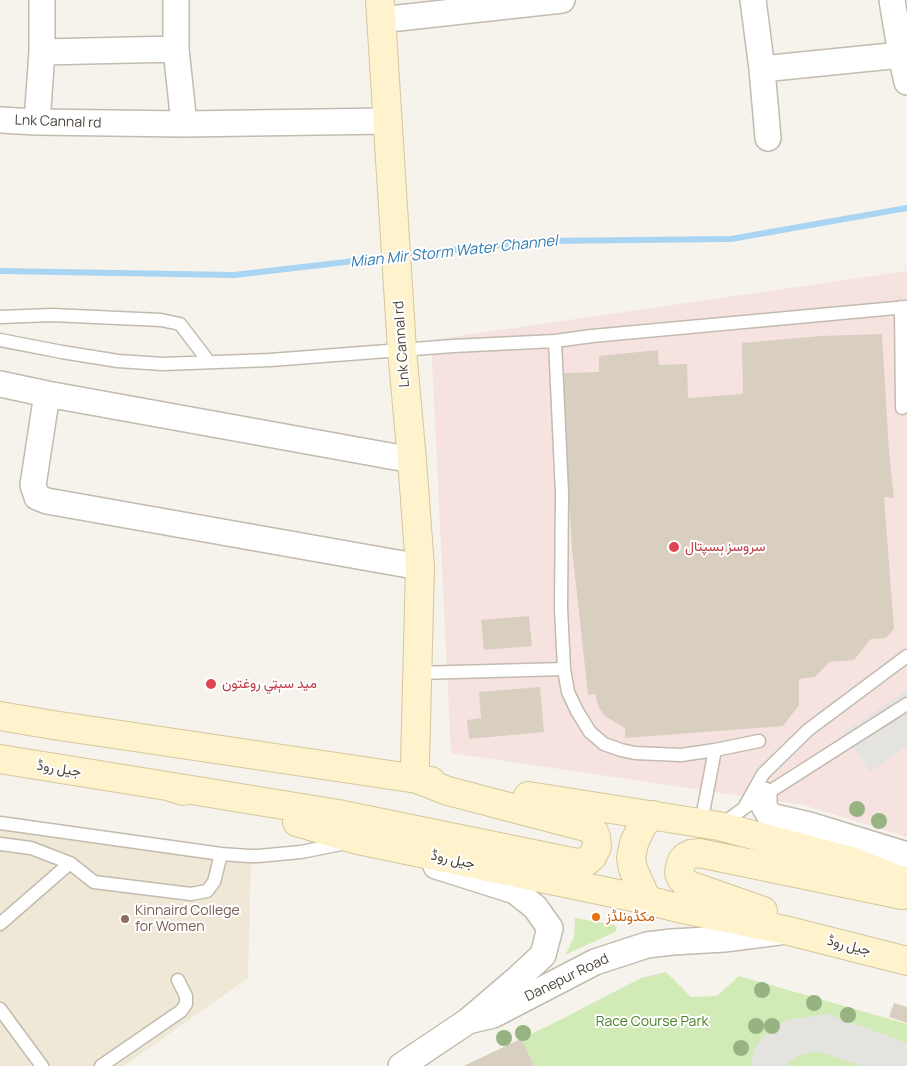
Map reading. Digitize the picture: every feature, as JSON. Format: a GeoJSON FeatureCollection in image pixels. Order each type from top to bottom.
{"type":"FeatureCollection","features":[{"type":"Feature","properties":{"kind":"main road","name":"Lnk Cannal rd"},"geometry":{"type":"LineString","coordinates":[[380,10],[402,350],[420,567],[414,778]]}},
{"type":"Feature","properties":{"kind":"main road"},"geometry":{"type":"LineString","coordinates":[[0,716],[63,727],[414,778],[710,825],[851,861],[907,883]]}},
{"type":"Feature","properties":{"kind":"main road","name":"جیل روڈ"},"geometry":{"type":"LineString","coordinates":[[0,759],[167,786],[358,840],[789,931],[907,960]]}},
{"type":"Feature","properties":{"kind":"main road"},"geometry":{"type":"LineString","coordinates":[[167,786],[338,814],[577,863],[586,862],[592,857],[597,847],[594,832],[589,828],[448,791],[414,778]]}},
{"type":"Feature","properties":{"kind":"main road"},"geometry":{"type":"LineString","coordinates":[[647,900],[633,870],[631,858],[634,843],[643,824],[653,815]]}},
{"type":"Feature","properties":{"kind":"main road"},"geometry":{"type":"LineString","coordinates":[[907,896],[699,853],[691,854],[682,861],[679,873],[686,884],[693,887],[907,960]]}},
{"type":"Feature","properties":{"kind":"street"},"geometry":{"type":"LineString","coordinates":[[37,122],[42,52],[42,0]]}},
{"type":"Feature","properties":{"kind":"street"},"geometry":{"type":"LineString","coordinates":[[176,0],[176,49],[184,124]]}},
{"type":"Feature","properties":{"kind":"street"},"geometry":{"type":"LineString","coordinates":[[380,10],[562,0]]}},
{"type":"Feature","properties":{"kind":"street"},"geometry":{"type":"LineString","coordinates":[[753,0],[768,138]]}},
{"type":"Feature","properties":{"kind":"street"},"geometry":{"type":"LineString","coordinates":[[892,0],[907,82]]}},
{"type":"Feature","properties":{"kind":"street"},"geometry":{"type":"LineString","coordinates":[[42,52],[176,49]]}},
{"type":"Feature","properties":{"kind":"street"},"geometry":{"type":"LineString","coordinates":[[762,69],[901,55]]}},
{"type":"Feature","properties":{"kind":"street","name":"Lnk Cannal rd"},"geometry":{"type":"LineString","coordinates":[[0,120],[184,124],[387,121]]}},
{"type":"Feature","properties":{"kind":"street"},"geometry":{"type":"LineString","coordinates":[[0,384],[412,460]]}},
{"type":"Feature","properties":{"kind":"street"},"geometry":{"type":"LineString","coordinates":[[47,394],[33,485],[37,497],[47,501],[420,567]]}},
{"type":"Feature","properties":{"kind":"street"},"geometry":{"type":"LineString","coordinates":[[754,802],[764,806],[770,816],[809,825],[907,855]]}},
{"type":"Feature","properties":{"kind":"street","name":"Danepur Road"},"geometry":{"type":"LineString","coordinates":[[358,840],[515,891],[536,908],[550,928],[543,955],[468,1021],[401,1066]]}},
{"type":"Feature","properties":{"kind":"street","name":"Danepur Road"},"geometry":{"type":"LineString","coordinates":[[468,1021],[493,1015],[595,962],[647,945],[724,939],[789,931]]}},
{"type":"Feature","properties":{"kind":"lane"},"geometry":{"type":"LineString","coordinates":[[0,340],[118,361],[162,364],[270,360],[556,341],[754,320],[904,307],[902,408]]}},
{"type":"Feature","properties":{"kind":"lane"},"geometry":{"type":"LineString","coordinates":[[0,317],[52,315],[161,320],[180,324],[209,362]]}},
{"type":"Feature","properties":{"kind":"lane"},"geometry":{"type":"LineString","coordinates":[[556,341],[562,494],[561,608],[564,669],[568,692],[577,711],[590,732],[604,744],[635,753],[680,755],[759,741]]}},
{"type":"Feature","properties":{"kind":"lane"},"geometry":{"type":"LineString","coordinates":[[754,802],[763,774],[791,746],[808,730],[907,656]]}},
{"type":"Feature","properties":{"kind":"lane"},"geometry":{"type":"LineString","coordinates":[[418,673],[564,669]]}},
{"type":"Feature","properties":{"kind":"lane"},"geometry":{"type":"LineString","coordinates":[[710,825],[754,802],[907,704]]}},
{"type":"Feature","properties":{"kind":"lane"},"geometry":{"type":"LineString","coordinates":[[710,825],[715,750]]}},
{"type":"Feature","properties":{"kind":"lane"},"geometry":{"type":"LineString","coordinates":[[0,823],[221,854],[258,856],[301,852],[358,840]]}},
{"type":"Feature","properties":{"kind":"lane"},"geometry":{"type":"LineString","coordinates":[[0,844],[32,848],[70,863],[94,882],[191,894],[207,891],[214,882],[221,854]]}},
{"type":"Feature","properties":{"kind":"lane"},"geometry":{"type":"LineString","coordinates":[[0,924],[70,863]]}},
{"type":"Feature","properties":{"kind":"lane"},"geometry":{"type":"LineString","coordinates":[[101,1066],[181,1011],[186,1004],[186,996],[178,980]]}},
{"type":"Feature","properties":{"kind":"lane"},"geometry":{"type":"LineString","coordinates":[[0,1009],[42,1066]]}},
{"type":"Feature","properties":{"kind":"shaded area","name":"سروسز ہسپتال"},"geometry":{"type":"Polygon","coordinates":[[[907,271],[907,837],[803,805],[451,753],[431,340],[907,271]]]}},
{"type":"Feature","properties":{"kind":"shaded area"},"geometry":{"type":"Polygon","coordinates":[[[907,690],[907,746],[870,772],[844,732],[907,690]]]}},
{"type":"Feature","properties":{"kind":"shaded area","name":"Kinnaird College for Women"},"geometry":{"type":"Polygon","coordinates":[[[0,816],[251,861],[248,978],[124,1066],[0,1066],[0,816]]]}},
{"type":"Feature","properties":{"kind":"shaded area"},"geometry":{"type":"Polygon","coordinates":[[[828,1014],[907,1043],[907,1066],[862,1066],[820,1052],[810,1052],[793,1059],[786,1066],[751,1066],[755,1049],[761,1039],[777,1025],[786,1020],[828,1014]]]}},
{"type":"Feature","properties":{"kind":"green space"},"geometry":{"type":"Polygon","coordinates":[[[575,918],[615,925],[617,928],[615,932],[565,955],[574,937],[575,918]]]}},
{"type":"Feature","properties":{"kind":"green space","name":"Race Course Park"},"geometry":{"type":"Polygon","coordinates":[[[666,972],[691,997],[717,996],[739,976],[907,1024],[907,1066],[464,1066],[556,1022],[641,978],[666,972]]]}},
{"type":"Feature","properties":{"kind":"building"},"geometry":{"type":"Polygon","coordinates":[[[882,334],[889,452],[894,498],[884,497],[894,629],[886,638],[871,639],[854,660],[829,662],[815,677],[799,679],[799,705],[783,726],[625,738],[625,728],[606,717],[599,708],[595,694],[588,695],[572,548],[561,373],[599,372],[599,356],[658,350],[659,365],[687,364],[688,398],[743,394],[742,343],[820,336],[882,334]]]}},
{"type":"Feature","properties":{"kind":"building"},"geometry":{"type":"Polygon","coordinates":[[[529,616],[532,646],[484,650],[481,620],[529,616]]]}},
{"type":"Feature","properties":{"kind":"building"},"geometry":{"type":"Polygon","coordinates":[[[540,687],[544,732],[469,739],[467,720],[481,718],[479,692],[540,687]]]}},
{"type":"Feature","properties":{"kind":"building"},"geometry":{"type":"Polygon","coordinates":[[[894,1003],[907,1007],[907,1023],[889,1017],[894,1003]]]}},
{"type":"Feature","properties":{"kind":"building"},"geometry":{"type":"Polygon","coordinates":[[[521,1039],[534,1066],[464,1066],[521,1039]]]}},
{"type":"Feature","properties":{"kind":"waterway","name":"Mian Mir Storm Water Channel"},"geometry":{"type":"LineString","coordinates":[[402,255],[541,241],[731,239],[907,208]]}},
{"type":"Feature","properties":{"kind":"waterway","name":"Mian Mir Storm Water Channel"},"geometry":{"type":"LineString","coordinates":[[0,271],[234,275],[389,257]]}},
{"type":"Feature","properties":{"kind":"place","name":"سروسز ہسپتال"},"geometry":{"type":"Point","coordinates":[674,547]}},
{"type":"Feature","properties":{"kind":"place","name":"مید سېټي روغتون"},"geometry":{"type":"Point","coordinates":[211,684]}},
{"type":"Feature","properties":{"kind":"place","name":"مکڈونلڈز"},"geometry":{"type":"Point","coordinates":[596,917]}},
{"type":"Feature","properties":{"kind":"place","name":"Kinnaird College for Women"},"geometry":{"type":"Point","coordinates":[125,919]}}]}
